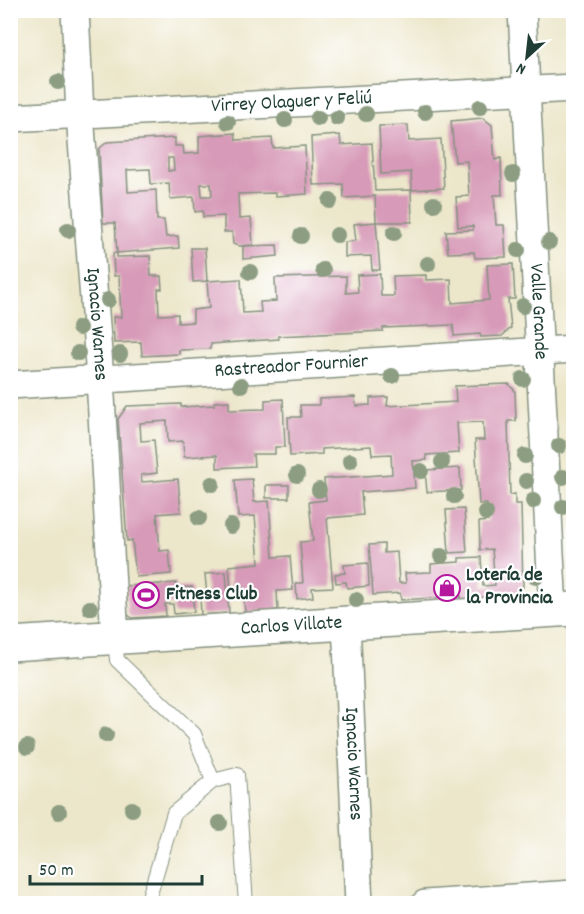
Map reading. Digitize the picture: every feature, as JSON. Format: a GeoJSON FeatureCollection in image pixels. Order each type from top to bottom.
{"type":"FeatureCollection","features":[{"type":"Feature","properties":{"kind":"street","name":"Ignacio Warnes"},"geometry":{"type":"LineString","coordinates":[[75,10],[115,638]]}},
{"type":"Feature","properties":{"kind":"street","name":"Valle Grande"},"geometry":{"type":"LineString","coordinates":[[522,10],[540,351],[563,610]]}},
{"type":"Feature","properties":{"kind":"street","name":"Virrey Olaguer y Feliú"},"geometry":{"type":"LineString","coordinates":[[10,118],[573,88]]}},
{"type":"Feature","properties":{"kind":"street","name":"Rastreador Fournier"},"geometry":{"type":"LineString","coordinates":[[10,385],[573,349]]}},
{"type":"Feature","properties":{"kind":"street","name":"Carlos Villate"},"geometry":{"type":"LineString","coordinates":[[10,644],[563,610]]}},
{"type":"Feature","properties":{"kind":"street","name":"Ignacio Warnes"},"geometry":{"type":"LineString","coordinates":[[346,623],[359,903]]}},
{"type":"Feature","properties":{"kind":"street"},"geometry":{"type":"LineString","coordinates":[[425,903],[573,894]]}},
{"type":"Feature","properties":{"kind":"lane"},"geometry":{"type":"LineString","coordinates":[[115,638],[117,660],[194,734],[213,781]]}},
{"type":"Feature","properties":{"kind":"lane"},"geometry":{"type":"LineString","coordinates":[[147,903],[174,813],[213,781],[237,775],[246,903]]}},
{"type":"Feature","properties":{"kind":"building"},"geometry":{"type":"Polygon","coordinates":[[[483,118],[492,125],[495,160],[501,158],[502,195],[494,195],[496,225],[504,225],[506,257],[475,258],[474,252],[448,253],[446,231],[473,230],[473,226],[458,227],[456,197],[469,196],[467,161],[455,162],[451,121],[483,118]]]}},
{"type":"Feature","properties":{"kind":"building"},"geometry":{"type":"Polygon","coordinates":[[[408,125],[409,141],[441,139],[444,188],[412,190],[411,172],[381,174],[379,126],[408,125]]]}},
{"type":"Feature","properties":{"kind":"building"},"geometry":{"type":"Polygon","coordinates":[[[235,133],[236,140],[272,138],[273,148],[305,146],[307,194],[275,196],[275,193],[238,194],[239,219],[251,218],[253,245],[240,246],[233,244],[232,232],[224,232],[224,216],[203,217],[203,211],[195,212],[194,197],[170,199],[169,183],[151,184],[150,169],[127,170],[128,192],[156,190],[157,220],[164,220],[166,237],[178,236],[179,248],[117,253],[115,223],[103,223],[99,149],[107,142],[175,138],[175,146],[183,146],[184,154],[199,153],[199,136],[235,133]],[[168,158],[168,171],[174,170],[173,158],[168,158]],[[201,184],[202,196],[212,196],[211,184],[201,184]]]}},
{"type":"Feature","properties":{"kind":"building"},"geometry":{"type":"Polygon","coordinates":[[[340,135],[341,145],[372,143],[375,191],[411,190],[412,222],[376,222],[375,196],[344,198],[343,184],[313,185],[311,137],[340,135]]]}},
{"type":"Feature","properties":{"kind":"building"},"geometry":{"type":"Polygon","coordinates":[[[376,222],[380,270],[372,270],[371,256],[345,257],[345,242],[356,241],[354,224],[376,222]]]}},
{"type":"Feature","properties":{"kind":"building"},"geometry":{"type":"Polygon","coordinates":[[[277,245],[278,256],[243,259],[243,246],[277,245]]]}},
{"type":"Feature","properties":{"kind":"building"},"geometry":{"type":"Polygon","coordinates":[[[191,248],[205,248],[207,281],[193,282],[191,248]]]}},
{"type":"Feature","properties":{"kind":"building"},"geometry":{"type":"Polygon","coordinates":[[[113,253],[117,253],[117,257],[150,256],[151,276],[161,276],[162,289],[158,289],[159,315],[178,314],[178,323],[193,322],[193,310],[209,308],[207,281],[241,279],[243,313],[261,312],[260,302],[276,301],[275,278],[346,276],[346,293],[358,292],[357,275],[380,274],[381,296],[394,296],[393,276],[426,275],[426,280],[451,279],[452,303],[489,300],[487,265],[513,264],[515,299],[508,299],[511,328],[502,336],[481,337],[480,334],[454,336],[453,325],[383,328],[383,331],[278,336],[279,339],[211,344],[210,349],[179,350],[179,354],[142,356],[141,342],[114,343],[113,317],[121,317],[119,276],[114,276],[113,253]]]}},
{"type":"Feature","properties":{"kind":"building"},"geometry":{"type":"Polygon","coordinates":[[[574,380],[574,413],[572,413],[570,385],[574,380]]]}},
{"type":"Feature","properties":{"kind":"building"},"geometry":{"type":"Polygon","coordinates":[[[509,384],[515,391],[516,421],[508,421],[510,495],[515,494],[515,504],[521,504],[523,587],[515,596],[495,596],[495,601],[462,603],[461,596],[401,600],[400,593],[373,595],[369,545],[384,544],[384,553],[397,552],[399,583],[406,583],[405,573],[431,572],[431,564],[459,562],[459,558],[481,557],[483,586],[495,585],[492,549],[480,550],[479,522],[488,521],[487,504],[479,504],[475,440],[484,440],[483,422],[457,423],[459,453],[426,455],[427,460],[413,461],[415,488],[361,492],[363,515],[327,518],[333,587],[312,588],[313,597],[297,599],[296,583],[303,583],[300,542],[313,541],[309,502],[326,500],[324,479],[392,474],[391,454],[372,455],[371,446],[322,449],[322,454],[290,456],[288,417],[301,417],[300,405],[319,405],[319,399],[355,397],[356,406],[370,405],[370,398],[388,397],[387,406],[456,402],[455,386],[509,384]]]}},
{"type":"Feature","properties":{"kind":"building"},"geometry":{"type":"Polygon","coordinates":[[[283,399],[285,447],[275,447],[275,454],[253,454],[254,466],[217,468],[217,455],[184,457],[183,441],[168,442],[167,421],[140,423],[141,441],[154,440],[157,473],[141,475],[142,482],[178,479],[181,512],[157,514],[160,551],[169,550],[171,574],[136,577],[132,540],[127,541],[118,419],[127,406],[181,404],[181,407],[214,405],[214,402],[229,401],[229,410],[265,409],[265,400],[283,399]]]}},
{"type":"Feature","properties":{"kind":"building"},"geometry":{"type":"Polygon","coordinates":[[[460,468],[461,490],[427,492],[425,470],[460,468]]]}},
{"type":"Feature","properties":{"kind":"building"},"geometry":{"type":"Polygon","coordinates":[[[252,479],[254,502],[269,501],[273,557],[290,556],[293,590],[277,591],[278,610],[245,613],[243,587],[231,588],[229,566],[259,563],[255,516],[238,517],[235,480],[252,479]]]}},
{"type":"Feature","properties":{"kind":"building"},"geometry":{"type":"Polygon","coordinates":[[[266,485],[289,485],[289,498],[266,498],[266,485]]]}},
{"type":"Feature","properties":{"kind":"building"},"geometry":{"type":"Polygon","coordinates":[[[464,509],[467,552],[449,553],[446,510],[464,509]]]}},
{"type":"Feature","properties":{"kind":"building"},"geometry":{"type":"Polygon","coordinates":[[[368,563],[369,586],[347,588],[346,582],[336,583],[335,574],[345,573],[344,565],[368,563]]]}},
{"type":"Feature","properties":{"kind":"building"},"geometry":{"type":"Polygon","coordinates":[[[226,572],[229,613],[201,615],[200,596],[207,596],[205,574],[226,572]]]}},
{"type":"Feature","properties":{"kind":"building","name":"Fitness Club"},"geometry":{"type":"Polygon","coordinates":[[[176,583],[176,588],[192,587],[194,612],[174,614],[173,604],[165,604],[166,616],[132,618],[127,614],[126,586],[176,583]]]}},
{"type":"Feature","properties":{"kind":"place","name":"Lotería de la Provincia"},"geometry":{"type":"Point","coordinates":[447,588]}},
{"type":"Feature","properties":{"kind":"place","name":"Fitness Club"},"geometry":{"type":"Point","coordinates":[146,595]}}]}
